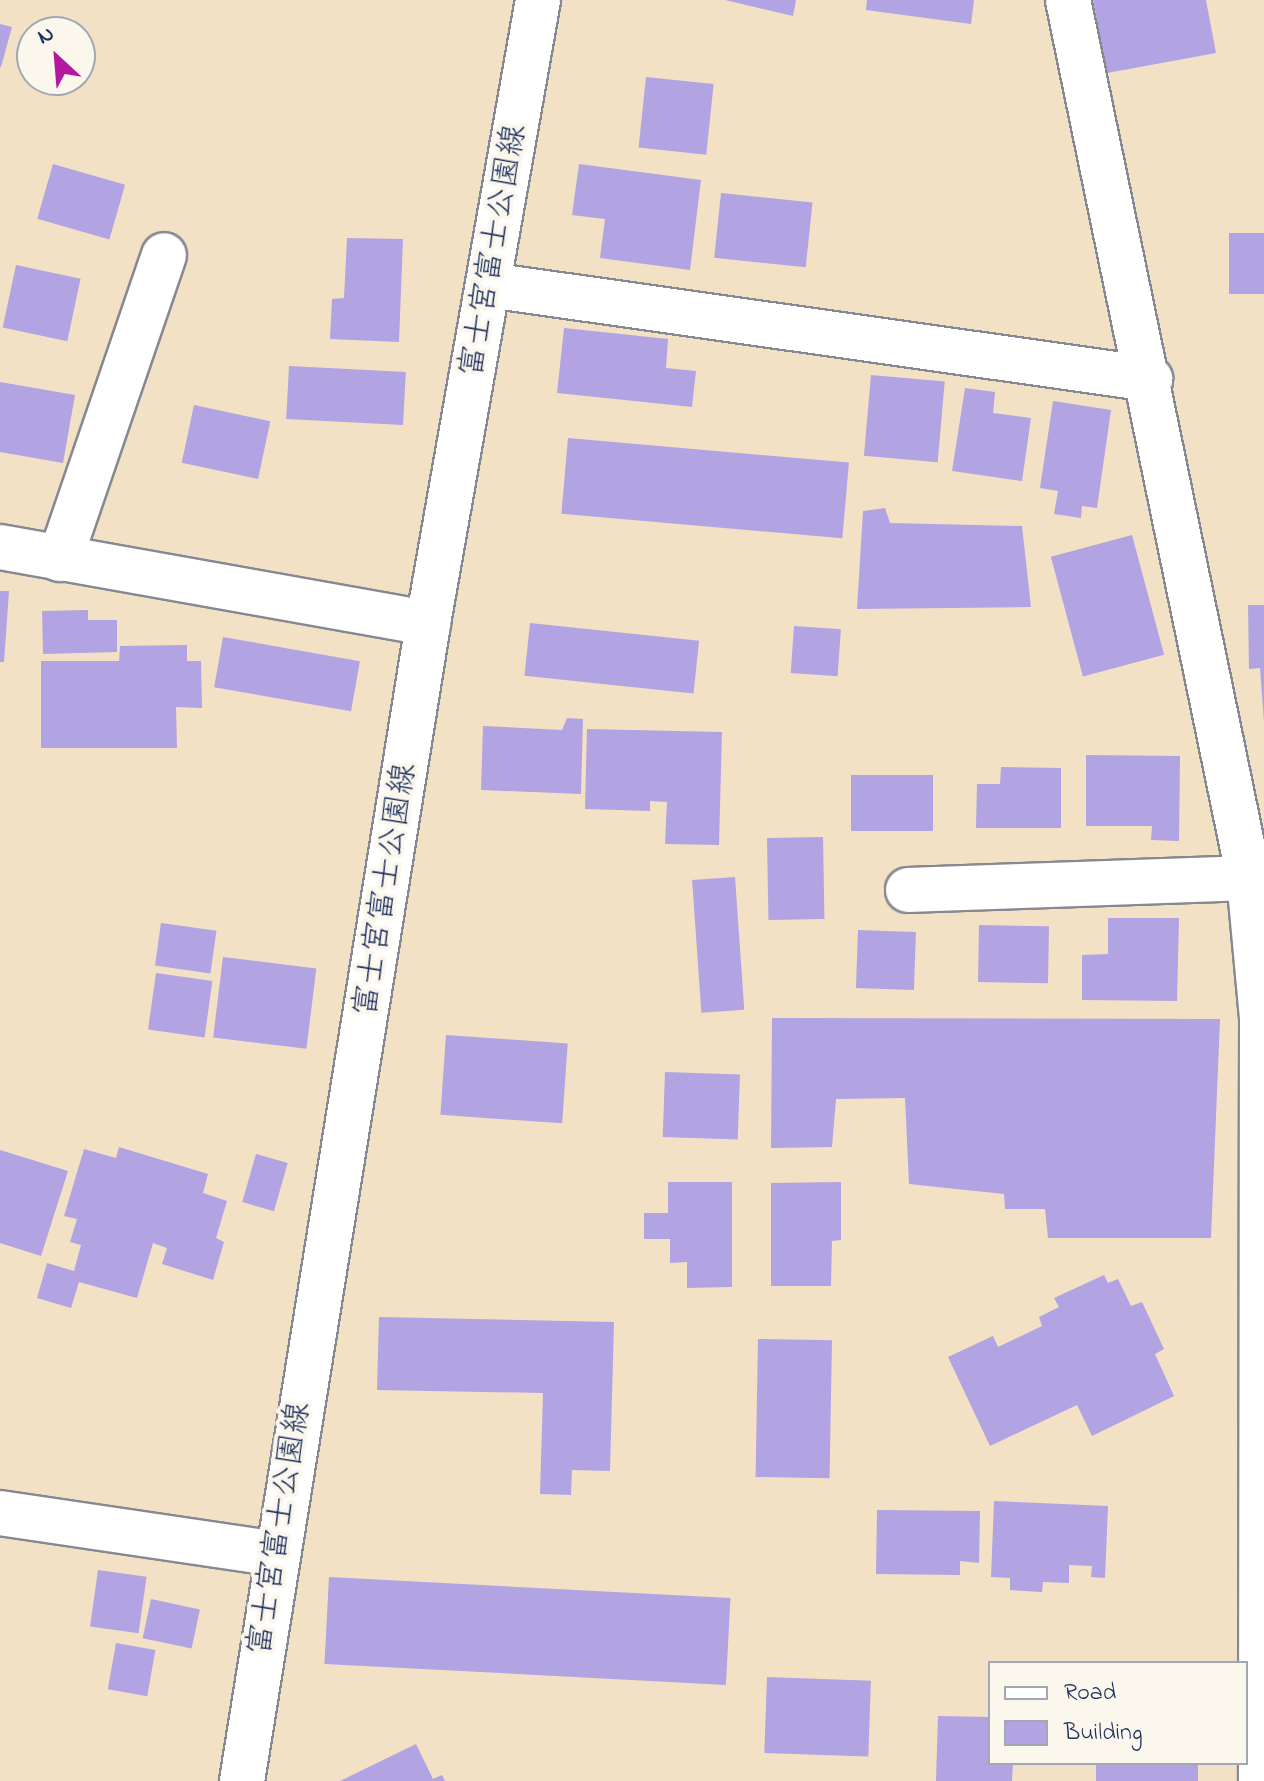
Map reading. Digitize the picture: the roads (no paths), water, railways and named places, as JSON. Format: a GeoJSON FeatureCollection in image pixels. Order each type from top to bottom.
{"type":"FeatureCollection","features":[{"type":"Feature","properties":{"kind":"street","name":"富士宮富士公園線"},"geometry":{"type":"LineString","coordinates":[[242,1781],[276,1554],[428,623],[538,0]]}},
{"type":"Feature","properties":{"kind":"street"},"geometry":{"type":"LineString","coordinates":[[1068,0],[1150,379],[1249,878],[1263,1019],[1261,1781]]}},
{"type":"Feature","properties":{"kind":"street"},"geometry":{"type":"LineString","coordinates":[[60,559],[164,255]]}},
{"type":"Feature","properties":{"kind":"street"},"geometry":{"type":"LineString","coordinates":[[489,285],[1150,379]]}},
{"type":"Feature","properties":{"kind":"street"},"geometry":{"type":"LineString","coordinates":[[0,547],[428,623]]}},
{"type":"Feature","properties":{"kind":"street"},"geometry":{"type":"LineString","coordinates":[[908,890],[1249,878]]}},
{"type":"Feature","properties":{"kind":"street"},"geometry":{"type":"LineString","coordinates":[[0,1513],[276,1554]]}}]}
